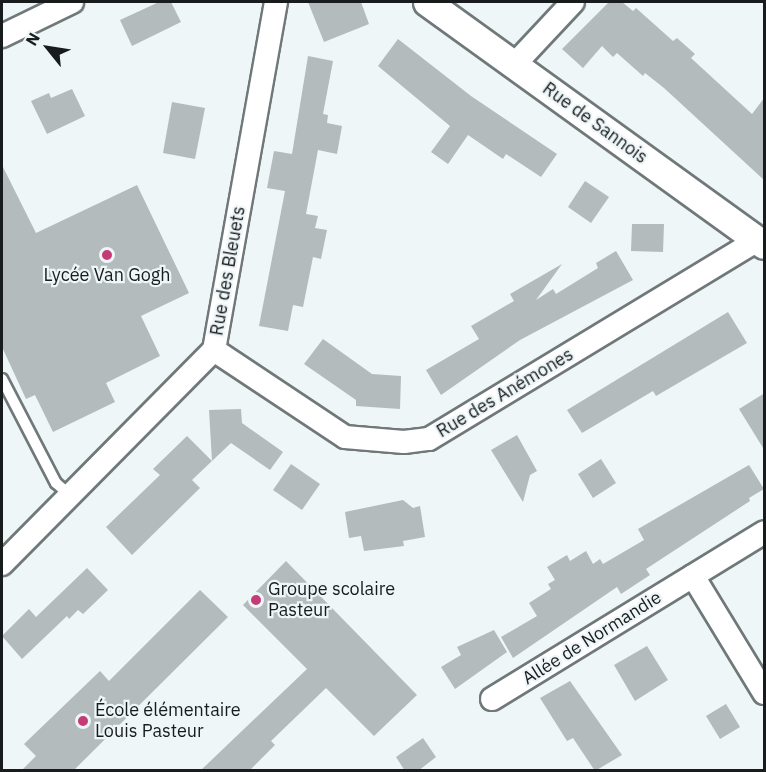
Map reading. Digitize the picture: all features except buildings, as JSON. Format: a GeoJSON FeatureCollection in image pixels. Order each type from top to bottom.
{"type":"FeatureCollection","features":[{"type":"Feature","properties":{"kind":"street"},"geometry":{"type":"LineString","coordinates":[[2,36],[72,2]]}},
{"type":"Feature","properties":{"kind":"street","name":"Rue des Bleuets"},"geometry":{"type":"LineString","coordinates":[[2,564],[214,350],[276,2]]}},
{"type":"Feature","properties":{"kind":"street","name":"Rue de Sannois"},"geometry":{"type":"LineString","coordinates":[[427,2],[761,242]]}},
{"type":"Feature","properties":{"kind":"street"},"geometry":{"type":"LineString","coordinates":[[514,65],[573,2]]}},
{"type":"Feature","properties":{"kind":"street","name":"Rue des Anémones"},"geometry":{"type":"LineString","coordinates":[[214,350],[345,437],[404,442],[429,439],[761,242]]}},
{"type":"Feature","properties":{"kind":"street","name":"Allée de Normandie"},"geometry":{"type":"LineString","coordinates":[[492,699],[765,532]]}},
{"type":"Feature","properties":{"kind":"street"},"geometry":{"type":"LineString","coordinates":[[693,576],[765,693]]}},
{"type":"Feature","properties":{"kind":"lane"},"geometry":{"type":"LineString","coordinates":[[2,379],[56,483],[70,495]]}},
{"type":"Feature","properties":{"kind":"place","name":"Lycée Van Gogh"},"geometry":{"type":"Point","coordinates":[107,255]}},
{"type":"Feature","properties":{"kind":"place","name":"Groupe scolaire Pasteur"},"geometry":{"type":"Point","coordinates":[256,600]}},
{"type":"Feature","properties":{"kind":"place","name":"École élémentaire Louis Pasteur"},"geometry":{"type":"Point","coordinates":[83,721]}}]}
